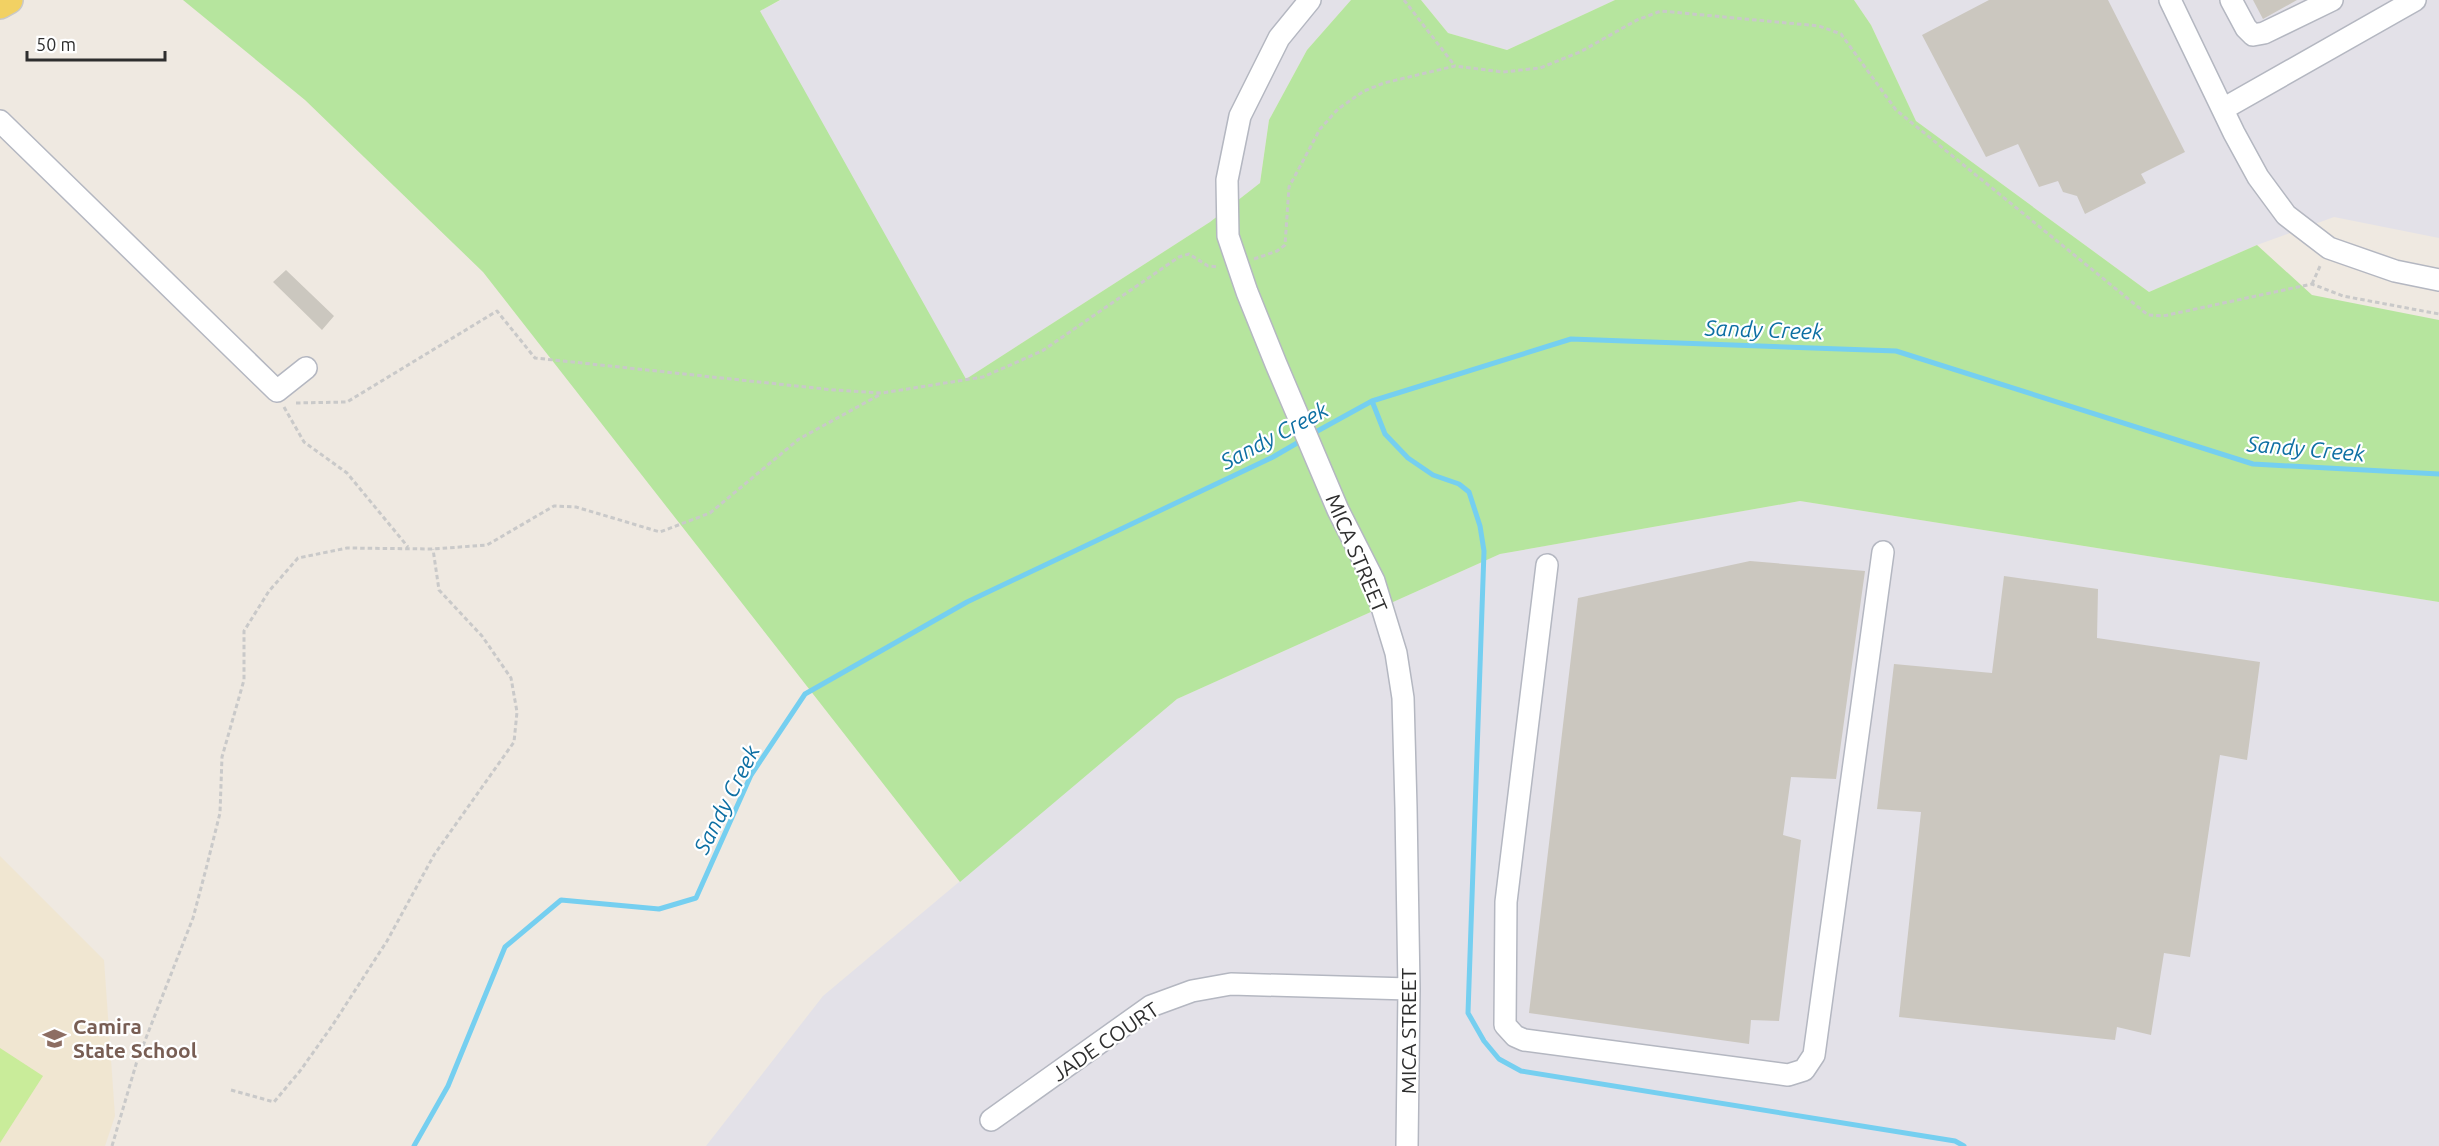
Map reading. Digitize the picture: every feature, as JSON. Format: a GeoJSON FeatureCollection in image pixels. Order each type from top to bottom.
{"type":"FeatureCollection","features":[{"type":"Feature","properties":{"kind":"main road"},"geometry":{"type":"LineString","coordinates":[[0,5],[9,0]]}},
{"type":"Feature","properties":{"kind":"street","name":"MICA STREET"},"geometry":{"type":"LineString","coordinates":[[1310,0],[1278,38],[1240,116],[1227,180],[1228,236],[1276,364],[1338,510],[1374,582],[1398,664],[1403,709],[1409,989],[1407,1146]]}},
{"type":"Feature","properties":{"kind":"street"},"geometry":{"type":"LineString","coordinates":[[2170,0],[2258,177],[2286,215],[2329,248],[2395,271],[2439,280]]}},
{"type":"Feature","properties":{"kind":"street"},"geometry":{"type":"LineString","coordinates":[[2231,0],[2246,28],[2253,34],[2264,33],[2332,0]]}},
{"type":"Feature","properties":{"kind":"street"},"geometry":{"type":"LineString","coordinates":[[2223,109],[2415,0]]}},
{"type":"Feature","properties":{"kind":"street"},"geometry":{"type":"LineString","coordinates":[[0,121],[277,391],[306,368]]}},
{"type":"Feature","properties":{"kind":"street"},"geometry":{"type":"LineString","coordinates":[[1547,565],[1506,902],[1505,1025],[1515,1036],[1524,1040],[1788,1075],[1804,1070],[1814,1055],[1883,552]]}},
{"type":"Feature","properties":{"kind":"street","name":"JADE COURT"},"geometry":{"type":"LineString","coordinates":[[991,1120],[1151,1006],[1192,991],[1231,984],[1409,989]]}},
{"type":"Feature","properties":{"kind":"path"},"geometry":{"type":"LineString","coordinates":[[1404,0],[1455,66]]}},
{"type":"Feature","properties":{"kind":"path"},"geometry":{"type":"LineString","coordinates":[[408,548],[347,473],[304,442],[282,403],[347,402],[498,311],[535,358],[834,390],[882,393],[983,377],[1042,351],[1179,257],[1189,254],[1208,266],[1226,267],[1265,256],[1285,244],[1289,187],[1320,129],[1338,109],[1364,91],[1384,83],[1455,66],[1503,72],[1540,68],[1580,52],[1637,20],[1661,11],[1820,26],[1841,34],[1896,110],[2148,315],[2163,316],[2312,284],[2343,296],[2439,314]]}},
{"type":"Feature","properties":{"kind":"path"},"geometry":{"type":"LineString","coordinates":[[112,1146],[137,1061],[193,918],[220,813],[222,757],[244,680],[244,631],[269,591],[298,558],[347,548],[433,549],[487,545],[554,506],[576,507],[660,532],[710,513],[799,439],[882,393]]}},
{"type":"Feature","properties":{"kind":"path"},"geometry":{"type":"LineString","coordinates":[[231,1090],[274,1102],[300,1071],[387,941],[434,855],[514,742],[518,712],[511,678],[482,636],[440,590],[433,549]]}},
{"type":"Feature","properties":{"kind":"shaded area"},"geometry":{"type":"Polygon","coordinates":[[[781,0],[1351,0],[1307,50],[1269,120],[1260,183],[1210,222],[966,379],[864,204],[760,11],[781,0]]]}},
{"type":"Feature","properties":{"kind":"shaded area"},"geometry":{"type":"Polygon","coordinates":[[[1421,0],[1615,0],[1507,50],[1448,33],[1421,0]]]}},
{"type":"Feature","properties":{"kind":"shaded area"},"geometry":{"type":"Polygon","coordinates":[[[1854,0],[2439,0],[2439,238],[2334,217],[2257,245],[2149,292],[1916,121],[1871,25],[1854,0]]]}},
{"type":"Feature","properties":{"kind":"shaded area"},"geometry":{"type":"Polygon","coordinates":[[[1800,501],[2439,602],[2439,1146],[706,1146],[823,996],[1177,699],[1500,554],[1800,501]]]}},
{"type":"Feature","properties":{"kind":"shaded area","name":"Camira State School"},"geometry":{"type":"Polygon","coordinates":[[[0,856],[104,960],[115,1116],[105,1146],[0,1146],[0,856]]]}},
{"type":"Feature","properties":{"kind":"green space"},"geometry":{"type":"Polygon","coordinates":[[[183,0],[780,0],[760,11],[966,379],[1210,222],[1260,183],[1269,120],[1307,50],[1351,0],[1421,0],[1448,33],[1507,50],[1615,0],[1854,0],[1871,25],[1916,121],[2149,292],[2257,245],[2312,295],[2439,320],[2439,602],[1800,501],[1500,554],[1177,699],[960,882],[483,272],[305,100],[183,0]]]}},
{"type":"Feature","properties":{"kind":"green space"},"geometry":{"type":"Polygon","coordinates":[[[0,1048],[43,1076],[0,1143],[0,1048]]]}},
{"type":"Feature","properties":{"kind":"building"},"geometry":{"type":"Polygon","coordinates":[[[1989,0],[2108,0],[2185,152],[2141,174],[2146,183],[2085,214],[2077,196],[2063,192],[2058,181],[2039,187],[2018,144],[1986,157],[1922,35],[1989,0]]]}},
{"type":"Feature","properties":{"kind":"building"},"geometry":{"type":"Polygon","coordinates":[[[2253,0],[2297,0],[2263,19],[2253,0]]]}},
{"type":"Feature","properties":{"kind":"building"},"geometry":{"type":"Polygon","coordinates":[[[286,270],[334,316],[322,330],[273,282],[286,270]]]}},
{"type":"Feature","properties":{"kind":"building"},"geometry":{"type":"Polygon","coordinates":[[[1750,561],[1865,571],[1836,779],[1791,777],[1783,835],[1801,840],[1779,1021],[1751,1020],[1749,1044],[1529,1013],[1578,598],[1750,561]]]}},
{"type":"Feature","properties":{"kind":"building"},"geometry":{"type":"Polygon","coordinates":[[[2004,576],[2098,589],[2097,638],[2260,662],[2247,760],[2220,755],[2190,957],[2164,953],[2151,1035],[2117,1027],[2115,1040],[1899,1017],[1921,812],[1877,809],[1894,664],[1992,673],[2004,576]]]}},
{"type":"Feature","properties":{"kind":"waterway","name":"Sandy Creek"},"geometry":{"type":"LineString","coordinates":[[1312,434],[1372,401],[1571,339],[1896,351],[2253,464],[2439,474]]}},
{"type":"Feature","properties":{"kind":"waterway"},"geometry":{"type":"LineString","coordinates":[[1372,401],[1385,434],[1408,458],[1433,475],[1459,484],[1469,492],[1480,526],[1484,551],[1468,1013],[1484,1041],[1499,1059],[1521,1071],[1955,1141],[1964,1146]]}},
{"type":"Feature","properties":{"kind":"waterway","name":"Sandy Creek"},"geometry":{"type":"LineString","coordinates":[[414,1146],[448,1086],[505,947],[561,900],[659,909],[696,898],[751,775],[805,694],[967,602],[1273,457],[1304,439]]}},
{"type":"Feature","properties":{"kind":"place","name":"Camira State School"},"geometry":{"type":"Point","coordinates":[55,1038]}}]}
